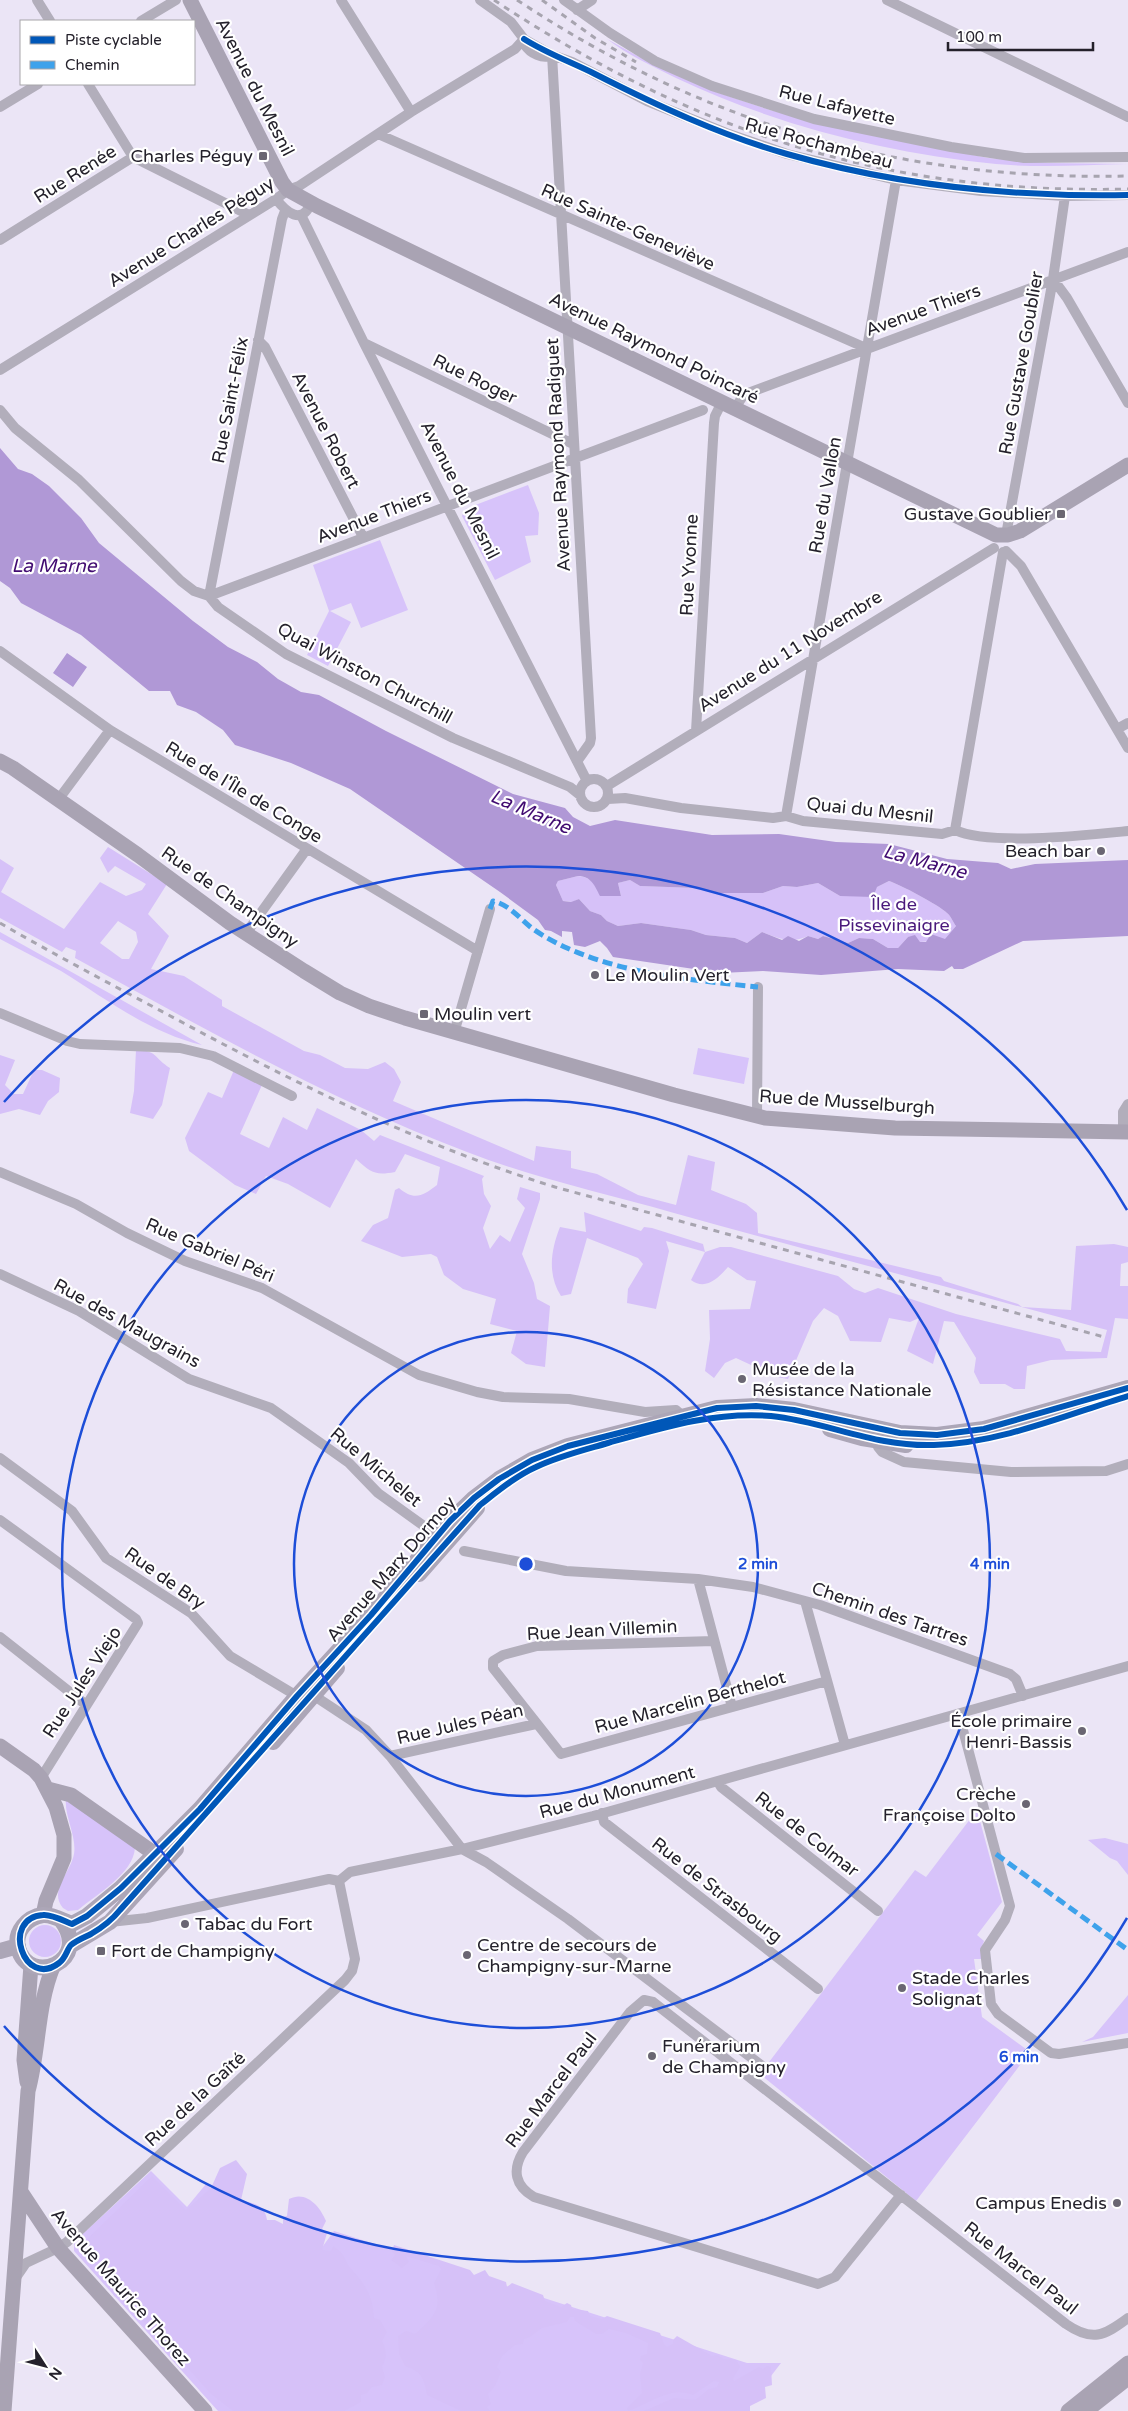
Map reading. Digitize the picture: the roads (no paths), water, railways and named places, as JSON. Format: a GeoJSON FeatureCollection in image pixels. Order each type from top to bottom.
{"type":"FeatureCollection","features":[{"type":"Feature","properties":{"kind":"main road","name":"Avenue Marx Dormoy"},"geometry":{"type":"LineString","coordinates":[[880,1436],[961,1434],[1128,1388]]}},
{"type":"Feature","properties":{"kind":"main road","name":"Avenue Marx Dormoy"},"geometry":{"type":"LineString","coordinates":[[70,1946],[110,1922],[305,1695],[371,1615],[442,1539],[474,1498],[499,1479],[532,1460],[568,1446],[684,1419],[717,1408],[756,1406],[794,1410],[880,1436],[899,1444],[947,1444],[1028,1427],[1128,1396]]}},
{"type":"Feature","properties":{"kind":"main road","name":"Avenue Marx Dormoy"},"geometry":{"type":"LineString","coordinates":[[61,1920],[72,1924],[87,1916],[155,1854],[305,1695]]}},
{"type":"Feature","properties":{"kind":"main road"},"geometry":{"type":"LineString","coordinates":[[43,1915],[61,1920],[70,1936],[70,1946],[66,1957],[53,1967],[44,1968],[31,1965],[21,1955],[18,1946],[18,1937],[24,1924],[31,1919],[43,1915]]}},
{"type":"Feature","properties":{"kind":"main road"},"geometry":{"type":"LineString","coordinates":[[0,1951],[18,1946]]}},
{"type":"Feature","properties":{"kind":"street"},"geometry":{"type":"LineString","coordinates":[[37,0],[49,20]]}},
{"type":"Feature","properties":{"kind":"street"},"geometry":{"type":"LineString","coordinates":[[143,20],[176,0]]}},
{"type":"Feature","properties":{"kind":"street","name":"Avenue du Mesnil"},"geometry":{"type":"LineString","coordinates":[[190,0],[282,194]]}},
{"type":"Feature","properties":{"kind":"street"},"geometry":{"type":"LineString","coordinates":[[341,0],[411,112]]}},
{"type":"Feature","properties":{"kind":"street"},"geometry":{"type":"LineString","coordinates":[[480,0],[511,22],[524,39]]}},
{"type":"Feature","properties":{"kind":"street","name":"Rue Lafayette"},"geometry":{"type":"LineString","coordinates":[[564,0],[610,33],[655,61],[736,95],[814,119],[951,147],[1024,158],[1128,157]]}},
{"type":"Feature","properties":{"kind":"street"},"geometry":{"type":"LineString","coordinates":[[577,10],[592,0]]}},
{"type":"Feature","properties":{"kind":"street"},"geometry":{"type":"LineString","coordinates":[[887,0],[1128,117]]}},
{"type":"Feature","properties":{"kind":"street","name":"Avenue Charles Péguy"},"geometry":{"type":"LineString","coordinates":[[0,370],[282,194],[299,186],[411,112],[515,49],[524,39]]}},
{"type":"Feature","properties":{"kind":"street","name":"Rue Rochambeau"},"geometry":{"type":"LineString","coordinates":[[524,39],[552,55],[572,62],[647,101],[754,144],[787,154],[896,180],[981,191],[1065,196],[1128,195]]}},
{"type":"Feature","properties":{"kind":"street","name":"Avenue Raymond Radiguet"},"geometry":{"type":"LineString","coordinates":[[552,55],[563,216],[573,444],[591,738],[590,743],[578,760]]}},
{"type":"Feature","properties":{"kind":"street"},"geometry":{"type":"LineString","coordinates":[[0,107],[36,85]]}},
{"type":"Feature","properties":{"kind":"street"},"geometry":{"type":"LineString","coordinates":[[89,85],[133,157]]}},
{"type":"Feature","properties":{"kind":"street","name":"Rue Sainte-Geneviève"},"geometry":{"type":"LineString","coordinates":[[378,134],[866,348]]}},
{"type":"Feature","properties":{"kind":"street","name":"Rue Renée"},"geometry":{"type":"LineString","coordinates":[[0,240],[133,157],[250,215]]}},
{"type":"Feature","properties":{"kind":"street","name":"Rue du Vallon"},"geometry":{"type":"LineString","coordinates":[[786,816],[896,180]]}},
{"type":"Feature","properties":{"kind":"street"},"geometry":{"type":"LineString","coordinates":[[282,194],[286,211],[301,215],[308,210],[311,203]]}},
{"type":"Feature","properties":{"kind":"street","name":"Avenue Raymond Poincaré"},"geometry":{"type":"LineString","coordinates":[[282,194],[311,203],[568,327],[717,404],[847,463],[1002,543]]}},
{"type":"Feature","properties":{"kind":"street","name":"Rue Gustave Goublier"},"geometry":{"type":"LineString","coordinates":[[955,830],[1002,543],[1053,279],[1065,196]]}},
{"type":"Feature","properties":{"kind":"street","name":"Rue Saint-Félix"},"geometry":{"type":"LineString","coordinates":[[209,596],[282,219],[286,211]]}},
{"type":"Feature","properties":{"kind":"street","name":"Avenue du Mesnil"},"geometry":{"type":"LineString","coordinates":[[301,215],[587,781]]}},
{"type":"Feature","properties":{"kind":"street","name":"Avenue Thiers"},"geometry":{"type":"LineString","coordinates":[[209,596],[866,348],[1128,252]]}},
{"type":"Feature","properties":{"kind":"street"},"geometry":{"type":"LineString","coordinates":[[1053,279],[1067,298],[1128,403]]}},
{"type":"Feature","properties":{"kind":"street","name":"Avenue Robert"},"geometry":{"type":"LineString","coordinates":[[258,340],[265,347],[363,537]]}},
{"type":"Feature","properties":{"kind":"street","name":"Rue Roger"},"geometry":{"type":"LineString","coordinates":[[364,343],[573,444]]}},
{"type":"Feature","properties":{"kind":"street"},"geometry":{"type":"LineString","coordinates":[[715,416],[707,414],[717,404]]}},
{"type":"Feature","properties":{"kind":"street","name":"Rue Yvonne"},"geometry":{"type":"LineString","coordinates":[[696,731],[717,404]]}},
{"type":"Feature","properties":{"kind":"street","name":"Quai Winston Churchill"},"geometry":{"type":"LineString","coordinates":[[0,410],[15,428],[79,480],[181,581],[194,591],[209,596],[218,606],[286,654],[453,738],[570,787],[580,795]]}},
{"type":"Feature","properties":{"kind":"street","name":"Avenue du 11 Novembre"},"geometry":{"type":"LineString","coordinates":[[607,786],[1128,465]]}},
{"type":"Feature","properties":{"kind":"street"},"geometry":{"type":"LineString","coordinates":[[1002,543],[1021,566],[1128,748]]}},
{"type":"Feature","properties":{"kind":"street","name":"Rue de l'Île de Conge"},"geometry":{"type":"LineString","coordinates":[[0,652],[110,730],[306,850],[478,950]]}},
{"type":"Feature","properties":{"kind":"street"},"geometry":{"type":"LineString","coordinates":[[1117,729],[1128,722]]}},
{"type":"Feature","properties":{"kind":"street"},"geometry":{"type":"LineString","coordinates":[[58,800],[110,730]]}},
{"type":"Feature","properties":{"kind":"street","name":"Rue de Champigny"},"geometry":{"type":"LineString","coordinates":[[0,762],[13,768],[138,855],[230,923],[247,932],[340,993],[369,1006],[454,1033]]}},
{"type":"Feature","properties":{"kind":"street"},"geometry":{"type":"LineString","coordinates":[[596,779],[607,786],[608,798],[602,806],[593,808],[584,804],[580,795],[581,787],[587,781],[596,779]]}},
{"type":"Feature","properties":{"kind":"street","name":"Quai du Mesnil"},"geometry":{"type":"LineString","coordinates":[[608,798],[625,798],[681,808],[773,818],[786,816],[803,821],[942,834],[955,830],[966,835],[1022,838],[1128,831]]}},
{"type":"Feature","properties":{"kind":"street"},"geometry":{"type":"LineString","coordinates":[[247,932],[306,850]]}},
{"type":"Feature","properties":{"kind":"street"},"geometry":{"type":"LineString","coordinates":[[454,1033],[490,909]]}},
{"type":"Feature","properties":{"kind":"street"},"geometry":{"type":"LineString","coordinates":[[757,1116],[758,987]]}},
{"type":"Feature","properties":{"kind":"street"},"geometry":{"type":"LineString","coordinates":[[0,1012],[66,1041],[80,1044],[180,1048],[213,1056],[292,1096]]}},
{"type":"Feature","properties":{"kind":"street","name":"Rue de Musselburgh"},"geometry":{"type":"LineString","coordinates":[[454,1033],[674,1095],[757,1116],[895,1128],[1126,1132]]}},
{"type":"Feature","properties":{"kind":"street"},"geometry":{"type":"LineString","coordinates":[[1126,1132],[1123,1112],[1128,1104]]}},
{"type":"Feature","properties":{"kind":"street","name":"Rue Gabriel Péri"},"geometry":{"type":"LineString","coordinates":[[0,1172],[76,1204],[127,1233],[186,1261],[262,1288],[352,1337],[405,1369],[477,1392],[527,1399],[569,1399],[645,1412],[676,1410],[684,1419]]}},
{"type":"Feature","properties":{"kind":"street","name":"Rue des Maugrains"},"geometry":{"type":"LineString","coordinates":[[0,1274],[79,1311],[189,1379],[271,1408],[294,1423]]}},
{"type":"Feature","properties":{"kind":"street","name":"Rue Michelet"},"geometry":{"type":"LineString","coordinates":[[294,1423],[349,1462],[378,1493],[442,1539]]}},
{"type":"Feature","properties":{"kind":"street"},"geometry":{"type":"LineString","coordinates":[[880,1436],[878,1447],[882,1452],[904,1462],[1011,1472],[1106,1472],[1128,1464]]}},
{"type":"Feature","properties":{"kind":"street","name":"Rue de Bry"},"geometry":{"type":"LineString","coordinates":[[0,1458],[72,1511],[106,1558],[191,1613],[230,1656],[356,1721],[390,1756],[462,1849]]}},
{"type":"Feature","properties":{"kind":"street","name":"Rue Jules Viejo"},"geometry":{"type":"LineString","coordinates":[[0,1520],[138,1623],[85,1704],[44,1783]]}},
{"type":"Feature","properties":{"kind":"street","name":"Chemin des Tartres"},"geometry":{"type":"LineString","coordinates":[[464,1551],[566,1571],[698,1579],[753,1587],[805,1601],[1010,1674],[1016,1679],[1023,1696]]}},
{"type":"Feature","properties":{"kind":"street"},"geometry":{"type":"LineString","coordinates":[[698,1579],[731,1704]]}},
{"type":"Feature","properties":{"kind":"street"},"geometry":{"type":"LineString","coordinates":[[805,1601],[846,1745]]}},
{"type":"Feature","properties":{"kind":"street"},"geometry":{"type":"LineString","coordinates":[[0,1637],[85,1704]]}},
{"type":"Feature","properties":{"kind":"street","name":"Rue Jean Villemin"},"geometry":{"type":"LineString","coordinates":[[536,1724],[492,1668],[493,1661],[503,1656],[537,1646],[714,1641]]}},
{"type":"Feature","properties":{"kind":"street","name":"Rue du Monument"},"geometry":{"type":"LineString","coordinates":[[110,1922],[147,1918],[329,1878],[339,1881],[350,1872],[462,1849],[602,1813],[959,1715],[1128,1666]]}},
{"type":"Feature","properties":{"kind":"street","name":"Rue Marcelin Berthelot"},"geometry":{"type":"LineString","coordinates":[[536,1724],[561,1754],[731,1704],[827,1681]]}},
{"type":"Feature","properties":{"kind":"street"},"geometry":{"type":"LineString","coordinates":[[959,1715],[1010,1906],[1005,1920],[985,1950],[991,2004],[998,2014],[1051,2053],[1059,2054],[1128,2043]]}},
{"type":"Feature","properties":{"kind":"street","name":"Rue Jules Péan"},"geometry":{"type":"LineString","coordinates":[[390,1756],[536,1724]]}},
{"type":"Feature","properties":{"kind":"street"},"geometry":{"type":"LineString","coordinates":[[0,1746],[34,1770],[44,1783],[56,1807],[65,1848],[64,1858],[46,1901],[43,1915]]}},
{"type":"Feature","properties":{"kind":"street","name":"Rue de Colmar"},"geometry":{"type":"LineString","coordinates":[[718,1782],[721,1787],[878,1911]]}},
{"type":"Feature","properties":{"kind":"street"},"geometry":{"type":"LineString","coordinates":[[44,1783],[71,1795],[155,1854]]}},
{"type":"Feature","properties":{"kind":"street","name":"Rue de Strasbourg"},"geometry":{"type":"LineString","coordinates":[[602,1813],[604,1822],[818,1989]]}},
{"type":"Feature","properties":{"kind":"street"},"geometry":{"type":"LineString","coordinates":[[462,1849],[486,1862],[568,1920],[761,2066]]}},
{"type":"Feature","properties":{"kind":"street","name":"Rue de la Gaîté"},"geometry":{"type":"LineString","coordinates":[[14,2280],[26,2263],[58,2248],[276,2046],[352,1971],[354,1959],[339,1881]]}},
{"type":"Feature","properties":{"kind":"street"},"geometry":{"type":"LineString","coordinates":[[28,2091],[24,2060],[31,1965]]}},
{"type":"Feature","properties":{"kind":"street"},"geometry":{"type":"LineString","coordinates":[[4,2411],[28,2091],[34,2068],[45,1993],[53,1967]]}},
{"type":"Feature","properties":{"kind":"street","name":"Rue Marcel Paul"},"geometry":{"type":"LineString","coordinates":[[901,2195],[836,2277],[818,2284],[534,2197],[520,2186],[516,2171],[518,2161],[528,2146],[630,2012],[644,2000],[653,2002],[1076,2331],[1090,2335],[1101,2335],[1128,2318]]}},
{"type":"Feature","properties":{"kind":"street","name":"Avenue Maurice Thorez"},"geometry":{"type":"LineString","coordinates":[[21,2192],[58,2248],[200,2409]]}},
{"type":"Feature","properties":{"kind":"street"},"geometry":{"type":"LineString","coordinates":[[1068,2411],[1128,2364]]}},
{"type":"Feature","properties":{"kind":"street"},"geometry":{"type":"LineString","coordinates":[[1086,2411],[1128,2378]]}},
{"type":"Feature","properties":{"kind":"water","name":"La Marne"},"geometry":{"type":"Polygon","coordinates":[[[0,448],[18,469],[32,474],[49,486],[81,518],[99,543],[193,621],[228,647],[257,662],[278,679],[301,692],[319,695],[386,731],[513,794],[565,808],[573,817],[590,826],[615,820],[712,835],[779,834],[836,842],[889,844],[947,859],[998,863],[1011,869],[1035,864],[1128,860],[1128,936],[1023,941],[963,969],[954,969],[952,966],[944,971],[898,969],[821,975],[763,971],[721,973],[613,957],[600,941],[585,947],[574,945],[572,932],[562,931],[562,937],[545,930],[538,920],[500,892],[350,789],[291,763],[235,745],[223,730],[196,712],[177,705],[170,691],[149,691],[81,635],[21,603],[10,588],[0,581],[0,448]],[[582,876],[558,881],[556,885],[563,901],[571,902],[579,899],[590,911],[601,915],[607,921],[618,926],[641,923],[691,930],[706,935],[735,938],[747,943],[762,932],[782,940],[788,936],[799,941],[808,936],[818,939],[823,936],[848,943],[859,938],[873,939],[888,948],[898,948],[908,937],[915,935],[920,942],[926,942],[931,934],[945,939],[956,926],[943,909],[889,881],[877,887],[873,897],[840,896],[818,883],[797,887],[783,886],[763,893],[720,893],[696,888],[640,886],[630,880],[618,883],[621,896],[600,896],[592,882],[582,876]]]}},
{"type":"Feature","properties":{"kind":"water"},"geometry":{"type":"Polygon","coordinates":[[[67,653],[87,667],[73,687],[53,673],[67,653]]]}},
{"type":"Feature","properties":{"kind":"railway"},"geometry":{"type":"LineString","coordinates":[[494,0],[568,46],[643,86],[719,119],[795,146],[874,167],[955,181],[1040,188],[1128,189]]}},
{"type":"Feature","properties":{"kind":"railway"},"geometry":{"type":"LineString","coordinates":[[517,0],[588,44],[660,81],[734,112],[809,137],[885,155],[964,168],[1045,175],[1128,176]]}},
{"type":"Feature","properties":{"kind":"railway"},"geometry":{"type":"LineString","coordinates":[[542,0],[595,38],[636,62]]}},
{"type":"Feature","properties":{"kind":"railway"},"geometry":{"type":"LineString","coordinates":[[0,923],[47,950],[278,1072],[368,1115],[460,1154],[555,1187],[1104,1337]]}},
{"type":"Feature","properties":{"kind":"place","name":"Charles Péguy"},"geometry":{"type":"Point","coordinates":[263,156]}},
{"type":"Feature","properties":{"kind":"place","name":"Gustave Goublier"},"geometry":{"type":"Point","coordinates":[1061,514]}},
{"type":"Feature","properties":{"kind":"place","name":"Beach bar"},"geometry":{"type":"Point","coordinates":[1101,851]}},
{"type":"Feature","properties":{"kind":"place","name":"Le Moulin Vert"},"geometry":{"type":"Point","coordinates":[595,975]}},
{"type":"Feature","properties":{"kind":"place","name":"Moulin vert"},"geometry":{"type":"Point","coordinates":[424,1014]}},
{"type":"Feature","properties":{"kind":"place","name":"Musée de la Résistance Nationale"},"geometry":{"type":"Point","coordinates":[742,1379]}},
{"type":"Feature","properties":{"kind":"place","name":"École primaire Henri-Bassis"},"geometry":{"type":"Point","coordinates":[1082,1731]}},
{"type":"Feature","properties":{"kind":"place","name":"Crèche Françoise Dolto"},"geometry":{"type":"Point","coordinates":[1026,1804]}},
{"type":"Feature","properties":{"kind":"place","name":"Tabac du Fort"},"geometry":{"type":"Point","coordinates":[185,1924]}},
{"type":"Feature","properties":{"kind":"place","name":"Fort de Champigny"},"geometry":{"type":"Point","coordinates":[101,1951]}},
{"type":"Feature","properties":{"kind":"place","name":"Centre de secours de Champigny-sur-Marne"},"geometry":{"type":"Point","coordinates":[467,1955]}},
{"type":"Feature","properties":{"kind":"place","name":"Stade Charles Solignat"},"geometry":{"type":"Point","coordinates":[902,1988]}},
{"type":"Feature","properties":{"kind":"place","name":"Funérarium de Champigny"},"geometry":{"type":"Point","coordinates":[652,2056]}},
{"type":"Feature","properties":{"kind":"place","name":"Campus Enedis"},"geometry":{"type":"Point","coordinates":[1117,2203]}},
{"type":"Feature","properties":{"kind":"park label","name":"Île de Pissevinaigre"},"geometry":{"type":"Point","coordinates":[894,914]}}]}
